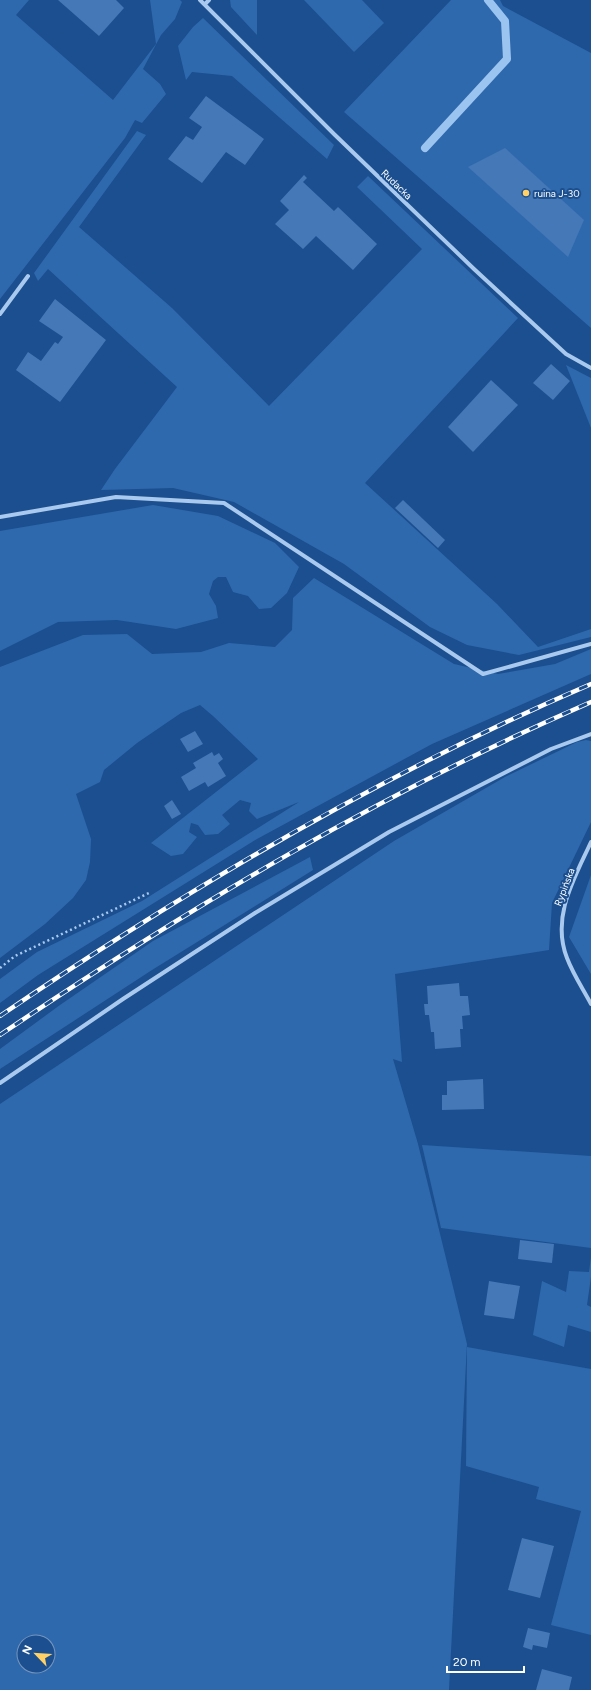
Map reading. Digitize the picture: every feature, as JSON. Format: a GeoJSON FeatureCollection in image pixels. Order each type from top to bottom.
{"type":"FeatureCollection","features":[{"type":"Feature","properties":{"kind":"street","name":"Rudacka"},"geometry":{"type":"LineString","coordinates":[[200,0],[334,135],[474,270],[566,354],[591,368]]}},
{"type":"Feature","properties":{"kind":"street"},"geometry":{"type":"LineString","coordinates":[[205,4],[209,0]]}},
{"type":"Feature","properties":{"kind":"street"},"geometry":{"type":"LineString","coordinates":[[0,314],[28,276]]}},
{"type":"Feature","properties":{"kind":"street"},"geometry":{"type":"LineString","coordinates":[[0,517],[116,497],[224,503],[484,674],[591,644]]}},
{"type":"Feature","properties":{"kind":"street"},"geometry":{"type":"LineString","coordinates":[[0,1084],[122,999],[256,913],[390,832],[550,749],[591,734]]}},
{"type":"Feature","properties":{"kind":"street","name":"Rypińska"},"geometry":{"type":"LineString","coordinates":[[591,842],[568,894],[561,928],[562,944],[567,959],[591,1004]]}},
{"type":"Feature","properties":{"kind":"path"},"geometry":{"type":"LineString","coordinates":[[0,968],[15,956],[149,894]]}},
{"type":"Feature","properties":{"kind":"shaded area"},"geometry":{"type":"Polygon","coordinates":[[[0,0],[29,0],[16,15],[113,100],[156,44],[150,0],[180,0],[182,2],[175,19],[161,35],[143,69],[160,84],[166,94],[142,123],[135,120],[125,138],[0,299],[0,0]]]}},
{"type":"Feature","properties":{"kind":"shaded area"},"geometry":{"type":"Polygon","coordinates":[[[230,0],[257,0],[257,35],[231,7],[230,0]]]}},
{"type":"Feature","properties":{"kind":"shaded area"},"geometry":{"type":"Polygon","coordinates":[[[304,0],[362,0],[384,23],[354,52],[304,0]]]}},
{"type":"Feature","properties":{"kind":"shaded area"},"geometry":{"type":"Polygon","coordinates":[[[451,0],[500,0],[503,6],[591,53],[591,328],[344,112],[451,0]]]}},
{"type":"Feature","properties":{"kind":"shaded area"},"geometry":{"type":"Polygon","coordinates":[[[203,18],[334,145],[327,159],[232,76],[192,72],[186,80],[178,46],[193,27],[203,18]]]}},
{"type":"Feature","properties":{"kind":"shaded area"},"geometry":{"type":"Polygon","coordinates":[[[137,131],[146,135],[79,227],[172,308],[269,406],[422,249],[357,187],[368,176],[518,318],[365,483],[497,604],[538,647],[591,629],[591,637],[519,655],[467,645],[430,627],[344,564],[234,502],[173,488],[101,490],[115,469],[177,387],[48,269],[38,281],[34,273],[137,131]]]}},
{"type":"Feature","properties":{"kind":"shaded area"},"geometry":{"type":"Polygon","coordinates":[[[566,365],[591,378],[591,428],[566,365]]]}},
{"type":"Feature","properties":{"kind":"shaded area"},"geometry":{"type":"Polygon","coordinates":[[[153,505],[218,516],[275,543],[299,567],[287,593],[271,608],[259,609],[248,596],[233,592],[226,577],[218,577],[213,581],[209,594],[216,606],[218,618],[176,629],[117,620],[58,622],[0,651],[0,531],[153,505]]]}},
{"type":"Feature","properties":{"kind":"shaded area"},"geometry":{"type":"Polygon","coordinates":[[[314,578],[454,664],[498,674],[555,664],[591,649],[591,674],[432,744],[257,839],[38,975],[0,1003],[0,979],[37,952],[142,901],[299,802],[257,819],[249,811],[251,803],[240,800],[222,815],[230,824],[218,834],[205,835],[198,825],[191,823],[189,832],[197,837],[183,854],[171,856],[151,843],[258,759],[200,705],[181,713],[137,743],[104,770],[100,782],[76,794],[91,839],[90,862],[86,880],[73,898],[45,924],[0,958],[0,667],[83,635],[127,634],[152,654],[201,652],[229,643],[275,647],[292,630],[293,598],[314,578]]]}},
{"type":"Feature","properties":{"kind":"shaded area"},"geometry":{"type":"Polygon","coordinates":[[[586,740],[591,741],[591,822],[552,903],[549,950],[395,974],[402,1062],[393,1059],[418,1144],[467,1344],[449,1690],[0,1690],[0,1104],[394,841],[505,777],[577,742],[586,740]]]}},
{"type":"Feature","properties":{"kind":"shaded area"},"geometry":{"type":"Polygon","coordinates":[[[310,857],[313,870],[152,970],[0,1069],[0,1049],[60,1005],[153,941],[310,857]]]}},
{"type":"Feature","properties":{"kind":"shaded area"},"geometry":{"type":"Polygon","coordinates":[[[591,875],[591,974],[569,937],[591,875]]]}},
{"type":"Feature","properties":{"kind":"shaded area"},"geometry":{"type":"Polygon","coordinates":[[[422,1145],[591,1156],[591,1248],[441,1228],[422,1145]]]}},
{"type":"Feature","properties":{"kind":"shaded area"},"geometry":{"type":"Polygon","coordinates":[[[591,1257],[591,1277],[587,1305],[591,1307],[591,1332],[568,1325],[564,1347],[533,1335],[542,1281],[566,1292],[569,1271],[589,1272],[591,1257]]]}},
{"type":"Feature","properties":{"kind":"shaded area"},"geometry":{"type":"Polygon","coordinates":[[[467,1347],[591,1369],[591,1635],[551,1625],[581,1511],[536,1499],[539,1487],[466,1466],[467,1347]]]}},
{"type":"Feature","properties":{"kind":"building"},"geometry":{"type":"Polygon","coordinates":[[[58,0],[116,0],[124,8],[99,36],[58,0]]]}},
{"type":"Feature","properties":{"kind":"building"},"geometry":{"type":"Polygon","coordinates":[[[206,96],[264,139],[245,165],[226,152],[202,183],[168,159],[186,136],[193,140],[202,127],[189,118],[206,96]]]}},
{"type":"Feature","properties":{"kind":"building","name":"ruina J-30"},"geometry":{"type":"Polygon","coordinates":[[[505,148],[584,220],[568,257],[468,167],[505,148]]]}},
{"type":"Feature","properties":{"kind":"building"},"geometry":{"type":"Polygon","coordinates":[[[304,175],[307,178],[303,182],[334,211],[338,207],[377,244],[353,270],[316,236],[303,249],[275,224],[289,210],[280,201],[304,175]]]}},
{"type":"Feature","properties":{"kind":"building"},"geometry":{"type":"Polygon","coordinates":[[[55,299],[106,340],[60,402],[16,370],[28,352],[41,361],[55,342],[58,344],[63,337],[39,321],[55,299]]]}},
{"type":"Feature","properties":{"kind":"building"},"geometry":{"type":"Polygon","coordinates":[[[551,364],[570,381],[553,400],[533,383],[551,364]]]}},
{"type":"Feature","properties":{"kind":"building"},"geometry":{"type":"Polygon","coordinates":[[[491,380],[518,405],[473,452],[448,427],[491,380]]]}},
{"type":"Feature","properties":{"kind":"building"},"geometry":{"type":"Polygon","coordinates":[[[403,500],[445,540],[438,548],[395,508],[403,500]]]}},
{"type":"Feature","properties":{"kind":"building"},"geometry":{"type":"Polygon","coordinates":[[[195,731],[203,744],[188,752],[180,739],[195,731]]]}},
{"type":"Feature","properties":{"kind":"building"},"geometry":{"type":"Polygon","coordinates":[[[212,752],[214,756],[219,753],[223,759],[218,763],[226,776],[208,787],[205,782],[189,791],[181,777],[196,768],[193,763],[212,752]]]}},
{"type":"Feature","properties":{"kind":"building"},"geometry":{"type":"Polygon","coordinates":[[[172,800],[181,814],[172,819],[164,806],[172,800]]]}},
{"type":"Feature","properties":{"kind":"building"},"geometry":{"type":"Polygon","coordinates":[[[459,983],[460,996],[468,996],[470,1015],[462,1016],[463,1029],[460,1029],[461,1047],[435,1049],[434,1032],[431,1032],[429,1015],[425,1015],[424,1004],[428,1004],[427,986],[459,983]]]}},
{"type":"Feature","properties":{"kind":"building"},"geometry":{"type":"Polygon","coordinates":[[[483,1079],[484,1109],[442,1110],[442,1095],[447,1095],[447,1081],[483,1079]]]}},
{"type":"Feature","properties":{"kind":"building"},"geometry":{"type":"Polygon","coordinates":[[[520,1240],[554,1244],[552,1263],[518,1259],[520,1240]]]}},
{"type":"Feature","properties":{"kind":"building"},"geometry":{"type":"Polygon","coordinates":[[[489,1281],[520,1286],[514,1319],[484,1315],[489,1281]]]}},
{"type":"Feature","properties":{"kind":"building"},"geometry":{"type":"Polygon","coordinates":[[[522,1538],[554,1546],[540,1598],[508,1590],[522,1538]]]}},
{"type":"Feature","properties":{"kind":"building"},"geometry":{"type":"Polygon","coordinates":[[[528,1628],[550,1633],[547,1648],[533,1645],[532,1650],[523,1647],[528,1628]]]}},
{"type":"Feature","properties":{"kind":"building"},"geometry":{"type":"Polygon","coordinates":[[[542,1669],[572,1677],[569,1690],[536,1690],[542,1669]]]}},
{"type":"Feature","properties":{"kind":"waterway"},"geometry":{"type":"LineString","coordinates":[[425,148],[507,59],[505,21],[488,0]]}},
{"type":"Feature","properties":{"kind":"railway"},"geometry":{"type":"LineString","coordinates":[[0,1016],[142,923],[288,836],[437,756],[591,684]]}},
{"type":"Feature","properties":{"kind":"railway"},"geometry":{"type":"LineString","coordinates":[[0,1035],[142,942],[362,813],[437,774],[591,702]]}},
{"type":"Feature","properties":{"kind":"place","name":"ruina J-30"},"geometry":{"type":"Point","coordinates":[526,193]}}]}
